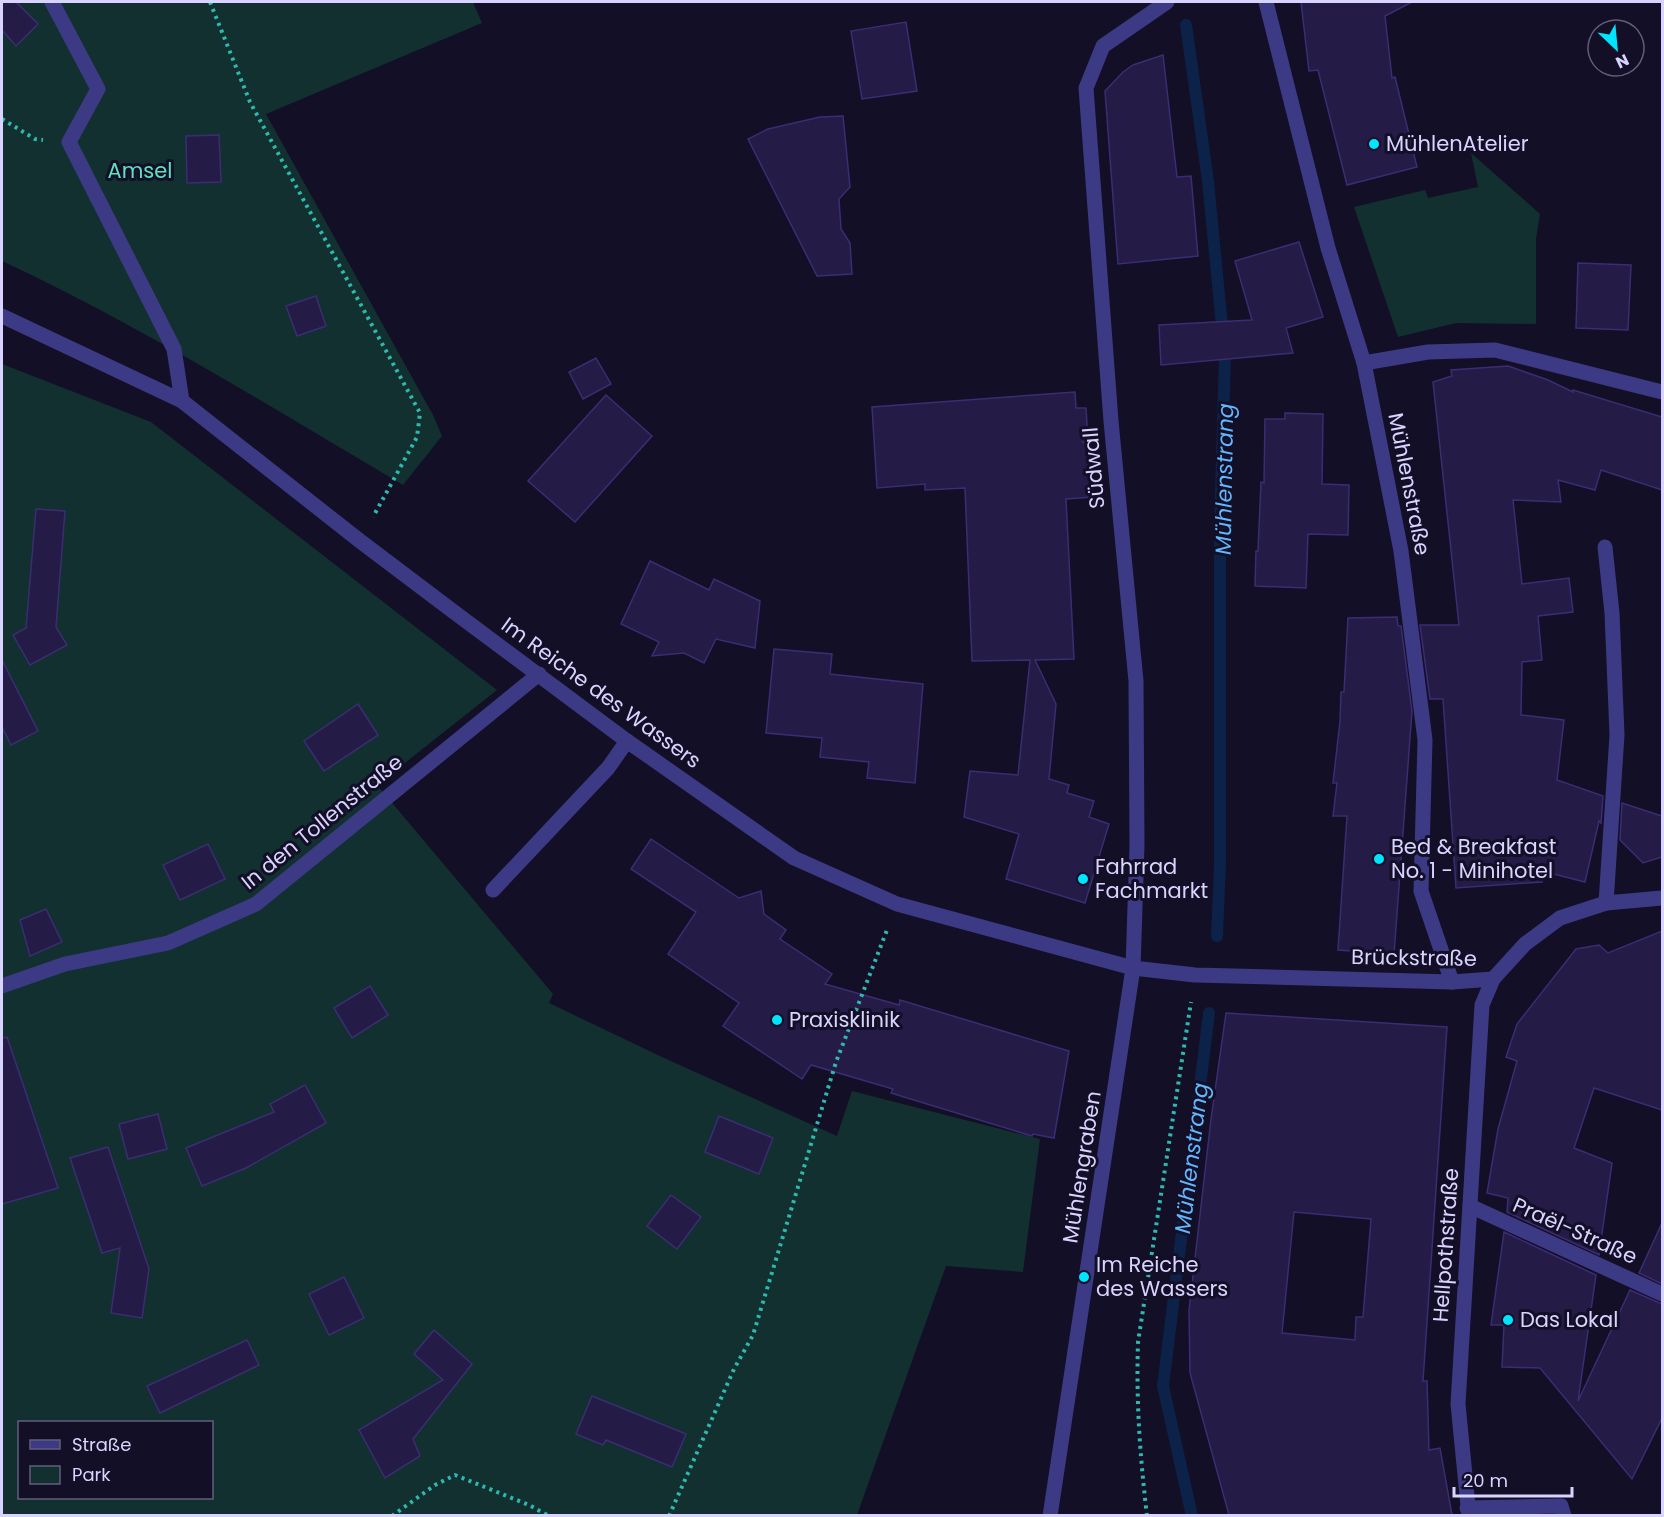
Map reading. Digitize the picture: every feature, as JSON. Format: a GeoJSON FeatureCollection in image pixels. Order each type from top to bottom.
{"type":"FeatureCollection","features":[{"type":"Feature","properties":{"kind":"street"},"geometry":{"type":"LineString","coordinates":[[52,2],[98,89],[69,142],[174,349],[182,401]]}},
{"type":"Feature","properties":{"kind":"street","name":"Südwall"},"geometry":{"type":"LineString","coordinates":[[1133,968],[1137,845],[1136,681],[1111,421],[1086,88],[1103,46],[1167,2]]}},
{"type":"Feature","properties":{"kind":"street","name":"Mühlenstraße"},"geometry":{"type":"LineString","coordinates":[[1266,2],[1328,248],[1364,363],[1401,551],[1425,740],[1421,891],[1452,982]]}},
{"type":"Feature","properties":{"kind":"street","name":"Im Reiche des Wassers"},"geometry":{"type":"LineString","coordinates":[[2,316],[182,401],[360,541],[627,741],[794,858],[897,904],[1133,968],[1195,975],[1232,975]]}},
{"type":"Feature","properties":{"kind":"street"},"geometry":{"type":"LineString","coordinates":[[1364,363],[1428,352],[1495,350],[1662,392]]}},
{"type":"Feature","properties":{"kind":"street"},"geometry":{"type":"LineString","coordinates":[[1605,547],[1612,613],[1617,735],[1606,903]]}},
{"type":"Feature","properties":{"kind":"street","name":"In den Tollenstraße"},"geometry":{"type":"LineString","coordinates":[[2,986],[66,964],[168,944],[256,904],[539,674]]}},
{"type":"Feature","properties":{"kind":"street"},"geometry":{"type":"LineString","coordinates":[[493,890],[608,768],[627,741]]}},
{"type":"Feature","properties":{"kind":"street","name":"Brückstraße"},"geometry":{"type":"LineString","coordinates":[[1232,975],[1452,982],[1493,980],[1525,944],[1560,918],[1606,903],[1662,898]]}},
{"type":"Feature","properties":{"kind":"street","name":"Mühlengraben"},"geometry":{"type":"LineString","coordinates":[[1050,1515],[1133,968]]}},
{"type":"Feature","properties":{"kind":"street","name":"Hellpothstraße"},"geometry":{"type":"LineString","coordinates":[[1468,1512],[1458,1404],[1482,1005],[1493,980]]}},
{"type":"Feature","properties":{"kind":"street","name":"Praël-Straße"},"geometry":{"type":"LineString","coordinates":[[1470,1206],[1662,1294]]}},
{"type":"Feature","properties":{"kind":"street"},"geometry":{"type":"LineString","coordinates":[[1468,1512],[1561,1506],[1564,1515]]}},
{"type":"Feature","properties":{"kind":"path"},"geometry":{"type":"LineString","coordinates":[[210,2],[250,102],[420,413],[417,437],[360,541]]}},
{"type":"Feature","properties":{"kind":"path"},"geometry":{"type":"LineString","coordinates":[[2,119],[35,139],[69,142]]}},
{"type":"Feature","properties":{"kind":"path"},"geometry":{"type":"LineString","coordinates":[[669,1515],[734,1370],[753,1335],[836,1062],[897,904]]}},
{"type":"Feature","properties":{"kind":"path"},"geometry":{"type":"LineString","coordinates":[[1147,1515],[1139,1448],[1138,1342],[1195,975]]}},
{"type":"Feature","properties":{"kind":"path"},"geometry":{"type":"LineString","coordinates":[[392,1515],[435,1485],[454,1475],[549,1515]]}},
{"type":"Feature","properties":{"kind":"green space","name":"Amsel"},"geometry":{"type":"Polygon","coordinates":[[[2,2],[473,2],[482,23],[266,114],[433,415],[442,436],[403,485],[105,312],[2,261],[2,2]]]}},
{"type":"Feature","properties":{"kind":"green space"},"geometry":{"type":"Polygon","coordinates":[[[1471,153],[1540,214],[1536,239],[1536,324],[1456,323],[1398,337],[1354,207],[1425,190],[1428,198],[1478,187],[1471,153]]]}},
{"type":"Feature","properties":{"kind":"green space"},"geometry":{"type":"Polygon","coordinates":[[[2,364],[151,422],[497,690],[377,785],[553,994],[549,1003],[837,1136],[852,1091],[1040,1139],[1023,1272],[946,1266],[857,1515],[2,1515],[2,364]]]}},
{"type":"Feature","properties":{"kind":"building"},"geometry":{"type":"Polygon","coordinates":[[[2,2],[16,2],[38,24],[16,46],[2,30],[2,2]]]}},
{"type":"Feature","properties":{"kind":"building"},"geometry":{"type":"Polygon","coordinates":[[[1301,2],[1412,2],[1385,16],[1392,78],[1395,77],[1417,167],[1347,185],[1318,70],[1309,71],[1301,2]]]}},
{"type":"Feature","properties":{"kind":"building"},"geometry":{"type":"Polygon","coordinates":[[[906,22],[917,91],[862,99],[851,31],[906,22]]]}},
{"type":"Feature","properties":{"kind":"building"},"geometry":{"type":"Polygon","coordinates":[[[1163,55],[1177,177],[1191,176],[1198,256],[1118,264],[1105,91],[1133,65],[1163,55]]]}},
{"type":"Feature","properties":{"kind":"building"},"geometry":{"type":"Polygon","coordinates":[[[843,116],[850,187],[839,199],[841,229],[850,243],[852,274],[817,276],[748,139],[768,129],[820,117],[843,116]]]}},
{"type":"Feature","properties":{"kind":"building"},"geometry":{"type":"Polygon","coordinates":[[[219,135],[221,182],[187,183],[186,136],[219,135]]]}},
{"type":"Feature","properties":{"kind":"building"},"geometry":{"type":"Polygon","coordinates":[[[1299,242],[1323,317],[1286,328],[1293,353],[1161,365],[1159,325],[1252,320],[1235,261],[1299,242]]]}},
{"type":"Feature","properties":{"kind":"building"},"geometry":{"type":"Polygon","coordinates":[[[1578,263],[1631,265],[1628,330],[1576,328],[1578,263]]]}},
{"type":"Feature","properties":{"kind":"building"},"geometry":{"type":"Polygon","coordinates":[[[316,296],[326,326],[297,336],[286,306],[316,296]]]}},
{"type":"Feature","properties":{"kind":"building"},"geometry":{"type":"Polygon","coordinates":[[[596,358],[611,384],[583,399],[569,372],[596,358]]]}},
{"type":"Feature","properties":{"kind":"building"},"geometry":{"type":"Polygon","coordinates":[[[1508,366],[1548,380],[1573,392],[1573,390],[1662,417],[1662,490],[1601,470],[1595,490],[1558,480],[1561,502],[1513,500],[1522,584],[1569,578],[1573,612],[1538,616],[1542,660],[1522,662],[1521,715],[1564,720],[1557,780],[1603,796],[1601,823],[1599,821],[1585,882],[1542,871],[1542,882],[1456,888],[1443,699],[1430,699],[1420,625],[1459,625],[1433,382],[1452,376],[1451,370],[1508,366]]]}},
{"type":"Feature","properties":{"kind":"building"},"geometry":{"type":"Polygon","coordinates":[[[1075,392],[1076,408],[1086,408],[1088,441],[1082,442],[1089,444],[1093,497],[1066,499],[1074,659],[1035,660],[1056,704],[1049,779],[1069,785],[1067,793],[1094,801],[1089,817],[1109,824],[1085,903],[1006,879],[1019,834],[964,817],[970,771],[1018,775],[1030,660],[972,661],[965,488],[925,490],[925,484],[877,488],[872,407],[1075,392]]]}},
{"type":"Feature","properties":{"kind":"building"},"geometry":{"type":"Polygon","coordinates":[[[606,395],[652,436],[575,522],[528,481],[606,395]]]}},
{"type":"Feature","properties":{"kind":"building"},"geometry":{"type":"Polygon","coordinates":[[[1285,413],[1323,414],[1322,484],[1349,485],[1348,535],[1308,534],[1306,588],[1255,586],[1261,482],[1264,483],[1265,419],[1285,419],[1285,413]]]}},
{"type":"Feature","properties":{"kind":"building"},"geometry":{"type":"Polygon","coordinates":[[[36,509],[65,511],[56,627],[67,645],[30,665],[13,635],[26,628],[36,509]]]}},
{"type":"Feature","properties":{"kind":"building"},"geometry":{"type":"Polygon","coordinates":[[[650,561],[709,590],[714,579],[760,601],[755,648],[716,639],[704,663],[684,653],[652,656],[659,642],[621,624],[650,561]]]}},
{"type":"Feature","properties":{"kind":"building"},"geometry":{"type":"Polygon","coordinates":[[[1397,617],[1398,626],[1401,626],[1412,711],[1394,954],[1338,950],[1347,816],[1333,816],[1337,783],[1333,783],[1341,692],[1344,692],[1348,618],[1397,617]]]}},
{"type":"Feature","properties":{"kind":"building"},"geometry":{"type":"Polygon","coordinates":[[[774,649],[832,654],[830,674],[923,684],[915,783],[867,778],[869,762],[820,757],[822,738],[766,733],[774,649]]]}},
{"type":"Feature","properties":{"kind":"building"},"geometry":{"type":"Polygon","coordinates":[[[2,660],[38,731],[11,745],[2,727],[2,660]]]}},
{"type":"Feature","properties":{"kind":"building"},"geometry":{"type":"Polygon","coordinates":[[[358,704],[378,735],[324,771],[304,741],[358,704]]]}},
{"type":"Feature","properties":{"kind":"building"},"geometry":{"type":"Polygon","coordinates":[[[1622,803],[1662,816],[1662,857],[1643,863],[1620,840],[1622,803]]]}},
{"type":"Feature","properties":{"kind":"building"},"geometry":{"type":"Polygon","coordinates":[[[651,839],[739,898],[761,891],[764,914],[786,930],[780,939],[832,974],[825,984],[899,1005],[900,1000],[1069,1051],[1054,1138],[1033,1134],[1032,1136],[891,1093],[893,1089],[811,1065],[802,1079],[723,1026],[739,1003],[668,954],[696,912],[631,869],[651,839]]]}},
{"type":"Feature","properties":{"kind":"building"},"geometry":{"type":"Polygon","coordinates":[[[208,844],[225,879],[180,900],[163,865],[208,844]]]}},
{"type":"Feature","properties":{"kind":"building"},"geometry":{"type":"Polygon","coordinates":[[[46,909],[62,942],[30,956],[20,920],[46,909]]]}},
{"type":"Feature","properties":{"kind":"building"},"geometry":{"type":"Polygon","coordinates":[[[1662,931],[1662,1110],[1594,1088],[1574,1148],[1612,1163],[1599,1255],[1507,1212],[1508,1198],[1487,1193],[1498,1129],[1517,1061],[1506,1057],[1517,1024],[1576,949],[1599,945],[1608,953],[1662,931]]]}},
{"type":"Feature","properties":{"kind":"building"},"geometry":{"type":"Polygon","coordinates":[[[370,986],[388,1015],[352,1038],[334,1008],[370,986]]]}},
{"type":"Feature","properties":{"kind":"building"},"geometry":{"type":"Polygon","coordinates":[[[1226,1013],[1447,1027],[1423,1381],[1427,1381],[1429,1450],[1440,1448],[1452,1515],[1229,1515],[1190,1373],[1189,1311],[1211,1119],[1226,1013]],[[1294,1212],[1282,1333],[1355,1340],[1356,1317],[1363,1317],[1371,1219],[1294,1212]]]}},
{"type":"Feature","properties":{"kind":"building"},"geometry":{"type":"Polygon","coordinates":[[[7,1037],[58,1188],[2,1204],[2,1038],[7,1037]]]}},
{"type":"Feature","properties":{"kind":"building"},"geometry":{"type":"Polygon","coordinates":[[[305,1085],[326,1123],[246,1168],[202,1186],[186,1148],[274,1112],[270,1104],[305,1085]]]}},
{"type":"Feature","properties":{"kind":"building"},"geometry":{"type":"Polygon","coordinates":[[[158,1114],[167,1149],[128,1159],[119,1124],[158,1114]]]}},
{"type":"Feature","properties":{"kind":"building"},"geometry":{"type":"Polygon","coordinates":[[[719,1116],[773,1138],[759,1174],[705,1152],[719,1116]]]}},
{"type":"Feature","properties":{"kind":"building"},"geometry":{"type":"Polygon","coordinates":[[[108,1147],[149,1269],[142,1318],[111,1313],[120,1248],[102,1253],[70,1158],[108,1147]]]}},
{"type":"Feature","properties":{"kind":"building"},"geometry":{"type":"Polygon","coordinates":[[[671,1195],[701,1217],[677,1249],[647,1226],[671,1195]]]}},
{"type":"Feature","properties":{"kind":"building"},"geometry":{"type":"Polygon","coordinates":[[[1662,1223],[1662,1284],[1639,1273],[1662,1223]]]}},
{"type":"Feature","properties":{"kind":"building"},"geometry":{"type":"Polygon","coordinates":[[[1504,1232],[1596,1275],[1578,1401],[1630,1290],[1662,1304],[1662,1418],[1632,1479],[1540,1368],[1502,1367],[1504,1325],[1491,1325],[1504,1232]]]}},
{"type":"Feature","properties":{"kind":"building"},"geometry":{"type":"Polygon","coordinates":[[[344,1277],[364,1318],[329,1335],[309,1294],[344,1277]]]}},
{"type":"Feature","properties":{"kind":"building"},"geometry":{"type":"Polygon","coordinates":[[[434,1330],[472,1364],[413,1439],[420,1456],[385,1478],[359,1430],[443,1380],[414,1354],[434,1330]]]}},
{"type":"Feature","properties":{"kind":"building"},"geometry":{"type":"Polygon","coordinates":[[[247,1340],[259,1365],[160,1413],[147,1386],[247,1340]]]}},
{"type":"Feature","properties":{"kind":"building"},"geometry":{"type":"Polygon","coordinates":[[[592,1396],[686,1434],[672,1467],[606,1440],[603,1445],[576,1434],[592,1396]]]}},
{"type":"Feature","properties":{"kind":"waterway","name":"Mühlenstrang"},"geometry":{"type":"LineString","coordinates":[[1186,25],[1208,181],[1225,357],[1220,522],[1220,864],[1217,936]]}},
{"type":"Feature","properties":{"kind":"waterway","name":"Mühlenstrang"},"geometry":{"type":"LineString","coordinates":[[1192,1516],[1163,1386],[1209,1013]]}},
{"type":"Feature","properties":{"kind":"place","name":"MühlenAtelier"},"geometry":{"type":"Point","coordinates":[1374,144]}},
{"type":"Feature","properties":{"kind":"place","name":"Bed & Breakfast No. 1 - Minihotel"},"geometry":{"type":"Point","coordinates":[1379,859]}},
{"type":"Feature","properties":{"kind":"place","name":"Fahrrad Fachmarkt"},"geometry":{"type":"Point","coordinates":[1083,879]}},
{"type":"Feature","properties":{"kind":"place","name":"Praxisklinik"},"geometry":{"type":"Point","coordinates":[777,1020]}},
{"type":"Feature","properties":{"kind":"place","name":"Im Reiche des Wassers"},"geometry":{"type":"Point","coordinates":[1084,1277]}},
{"type":"Feature","properties":{"kind":"place","name":"Das Lokal"},"geometry":{"type":"Point","coordinates":[1508,1320]}}]}
